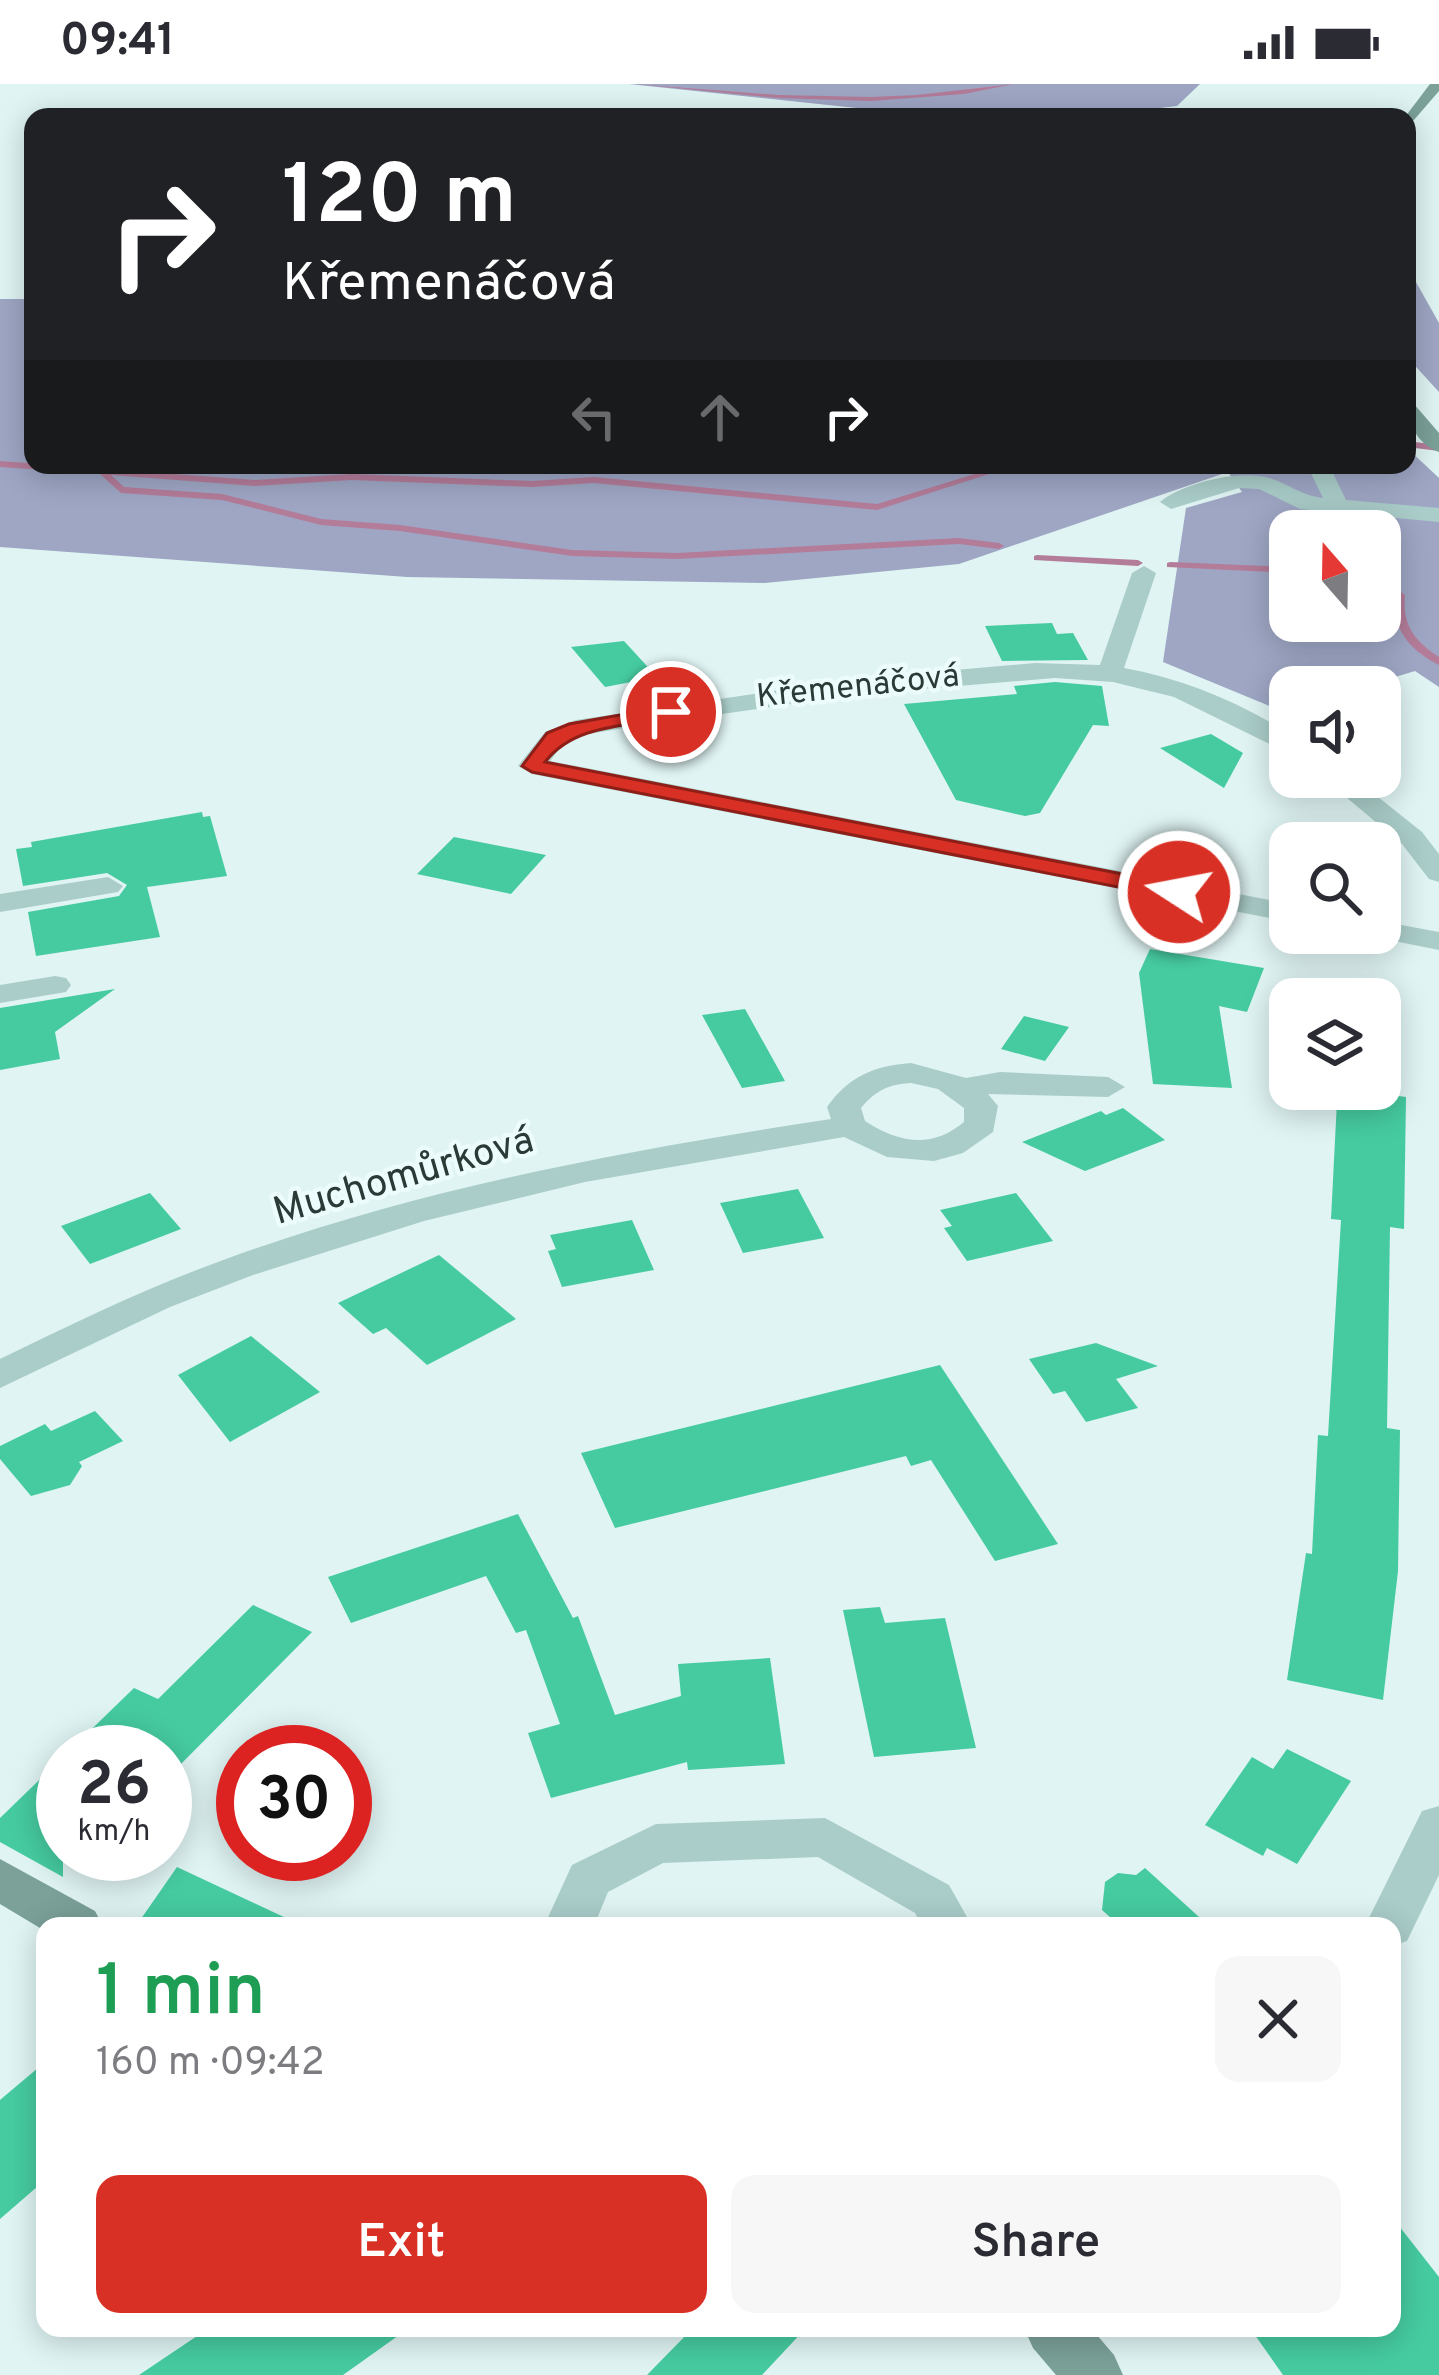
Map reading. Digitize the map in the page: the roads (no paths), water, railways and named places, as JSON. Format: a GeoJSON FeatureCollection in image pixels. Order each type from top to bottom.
{"type":"FeatureCollection","features":[{"type":"Feature","properties":{"kind":"street"},"geometry":{"type":"LineString","coordinates":[[1416,112],[1437,84]]}},
{"type":"Feature","properties":{"kind":"street"},"geometry":{"type":"LineString","coordinates":[[1416,419],[1439,446]]}},
{"type":"Feature","properties":{"kind":"street"},"geometry":{"type":"LineString","coordinates":[[1322,474],[1338,506]]}},
{"type":"Feature","properties":{"kind":"street"},"geometry":{"type":"LineString","coordinates":[[1171,502],[1238,481],[1264,483],[1300,502],[1439,515]]}},
{"type":"Feature","properties":{"kind":"street"},"geometry":{"type":"LineString","coordinates":[[1110,673],[1144,573]]}},
{"type":"Feature","properties":{"kind":"street","name":"Křemenáčová"},"geometry":{"type":"LineString","coordinates":[[1269,734],[1202,697],[1110,673],[1029,672],[836,687],[576,728],[554,737],[532,766],[1269,909]]}},
{"type":"Feature","properties":{"kind":"street"},"geometry":{"type":"LineString","coordinates":[[1362,798],[1412,838],[1439,873]]}},
{"type":"Feature","properties":{"kind":"street"},"geometry":{"type":"LineString","coordinates":[[0,902],[108,886]]}},
{"type":"Feature","properties":{"kind":"street"},"geometry":{"type":"LineString","coordinates":[[1401,934],[1439,941]]}},
{"type":"Feature","properties":{"kind":"street"},"geometry":{"type":"LineString","coordinates":[[0,994],[55,985]]}},
{"type":"Feature","properties":{"kind":"street"},"geometry":{"type":"LineString","coordinates":[[966,1088],[982,1106],[981,1125],[965,1142],[936,1151],[902,1151],[870,1142],[850,1126],[844,1107],[854,1089],[878,1077],[924,1074],[966,1088],[1000,1082],[1108,1087]]}},
{"type":"Feature","properties":{"kind":"street","name":"Muchomůrková"},"geometry":{"type":"LineString","coordinates":[[0,1375],[157,1299],[342,1234],[473,1197],[619,1165],[850,1126]]}},
{"type":"Feature","properties":{"kind":"street"},"geometry":{"type":"LineString","coordinates":[[1394,1917],[1439,1825]]}},
{"type":"Feature","properties":{"kind":"street"},"geometry":{"type":"LineString","coordinates":[[573,1917],[590,1879],[656,1844],[825,1838],[932,1899],[942,1917]]}},
{"type":"Feature","properties":{"kind":"street"},"geometry":{"type":"LineString","coordinates":[[0,1879],[63,1917]]}},
{"type":"Feature","properties":{"kind":"street"},"geometry":{"type":"LineString","coordinates":[[1060,2337],[1094,2375]]}},
{"type":"Feature","properties":{"kind":"waterway"},"geometry":{"type":"LineString","coordinates":[[638,84],[824,99],[917,97],[1011,84]]}},
{"type":"Feature","properties":{"kind":"waterway"},"geometry":{"type":"LineString","coordinates":[[1416,445],[1439,448]]}},
{"type":"Feature","properties":{"kind":"waterway"},"geometry":{"type":"LineString","coordinates":[[0,464],[24,466]]}},
{"type":"Feature","properties":{"kind":"waterway"},"geometry":{"type":"LineString","coordinates":[[105,474],[121,490],[222,497],[321,522],[400,528],[572,553],[677,556],[959,541],[999,546]]}},
{"type":"Feature","properties":{"kind":"waterway"},"geometry":{"type":"LineString","coordinates":[[134,474],[255,483],[352,477],[532,484],[594,480],[877,507],[984,474]]}},
{"type":"Feature","properties":{"kind":"waterway"},"geometry":{"type":"LineString","coordinates":[[1037,558],[1138,563]]}},
{"type":"Feature","properties":{"kind":"waterway"},"geometry":{"type":"LineString","coordinates":[[1170,565],[1269,569]]}},
{"type":"Feature","properties":{"kind":"waterway"},"geometry":{"type":"LineString","coordinates":[[1401,624],[1407,635],[1439,662]]}}]}
